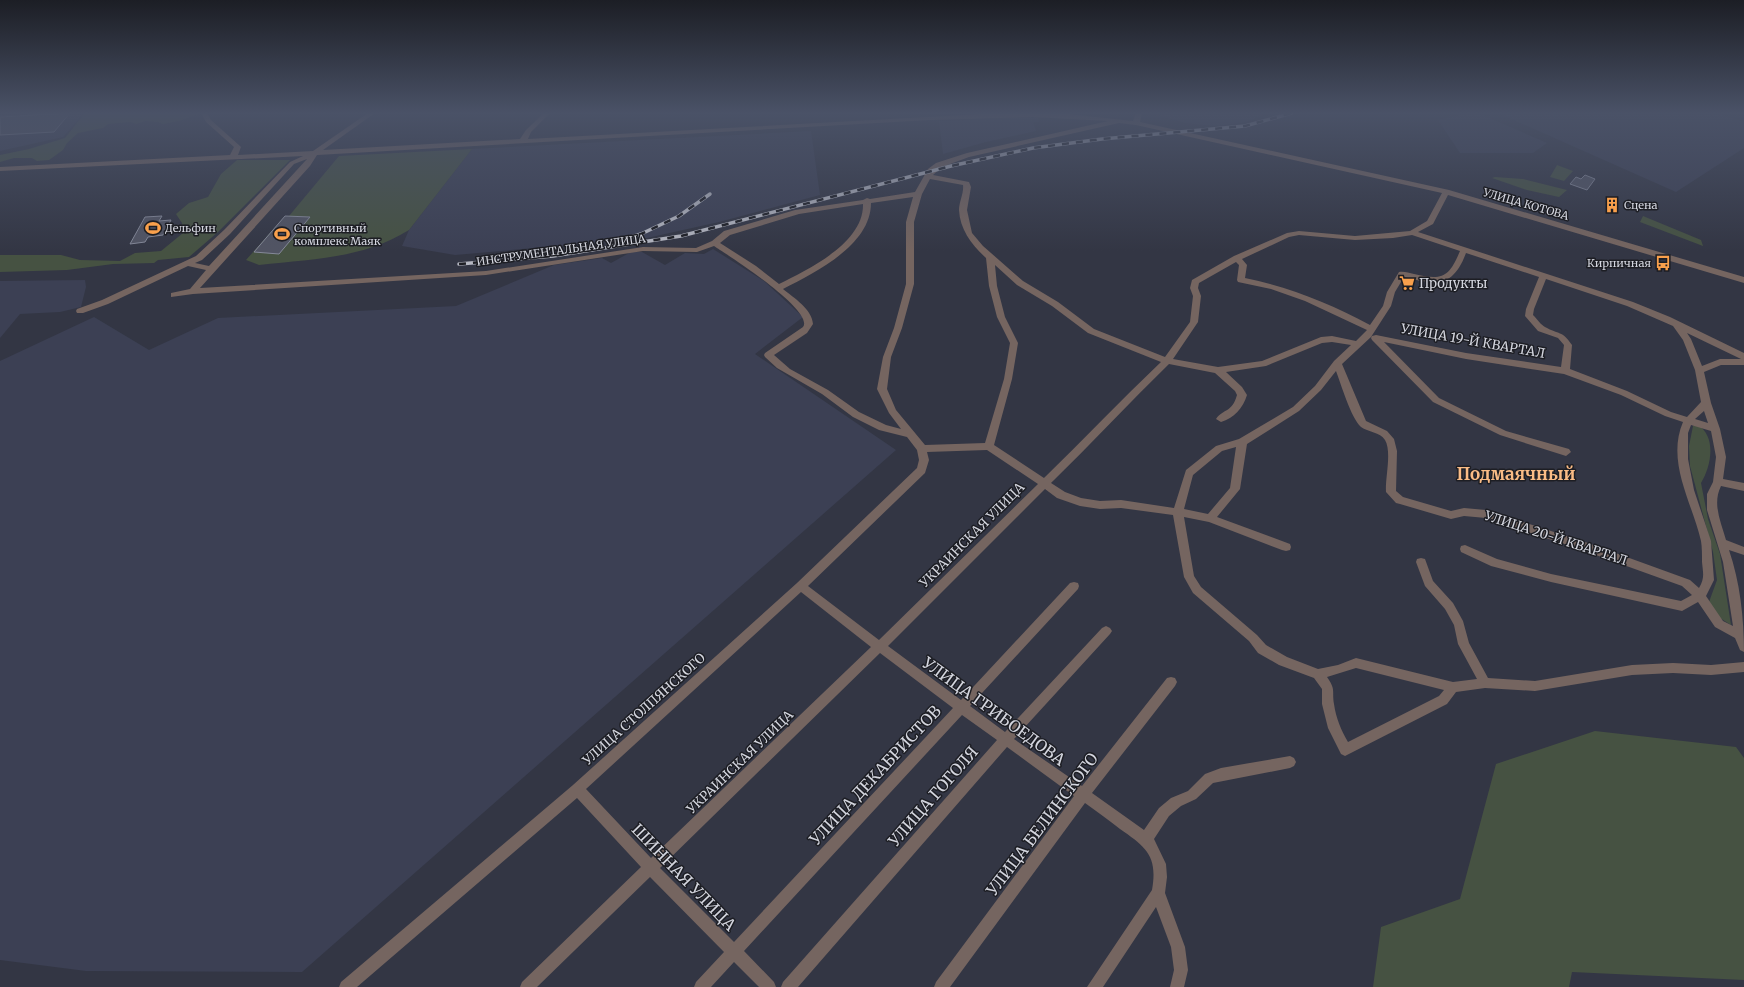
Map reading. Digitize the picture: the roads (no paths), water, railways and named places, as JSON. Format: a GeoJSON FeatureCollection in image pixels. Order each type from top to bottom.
{"type":"FeatureCollection","features":[{"type":"Feature","properties":{"kind":"street","name":"УЛИЦА КОТОВА"},"geometry":{"type":"LineString","coordinates":[[0,169],[193,159]]}},
{"type":"Feature","properties":{"kind":"street"},"geometry":{"type":"LineString","coordinates":[[80,311],[105,302],[190,264],[199,258],[227,232],[292,163],[301,159]]}},
{"type":"Feature","properties":{"kind":"street"},"geometry":{"type":"LineString","coordinates":[[193,291],[211,269],[311,159]]}},
{"type":"Feature","properties":{"kind":"street"},"geometry":{"type":"LineString","coordinates":[[956,159],[939,165],[928,176],[918,194],[910,222],[910,284],[898,328],[887,357],[882,389],[892,411],[922,449],[989,446],[1044,484],[1061,494],[1080,502],[1100,505],[1121,504],[1210,518],[1286,547]]}},
{"type":"Feature","properties":{"kind":"street","name":"УЛИЦА КОТОВА"},"geometry":{"type":"LineString","coordinates":[[1298,159],[1446,192],[1744,280]]}},
{"type":"Feature","properties":{"kind":"street"},"geometry":{"type":"LineString","coordinates":[[928,176],[966,184],[967,187],[963,210],[968,232],[980,248],[1020,283],[1055,304],[1091,331],[1167,361],[1218,370],[1263,364],[1321,340],[1332,339],[1359,344]]}},
{"type":"Feature","properties":{"kind":"street","name":"УКРАИНСКАЯ УЛИЦА"},"geometry":{"type":"LineString","coordinates":[[527,987],[879,647],[1167,361],[1194,322],[1196,296],[1194,288],[1195,282],[1237,258],[1287,235],[1299,233],[1355,238],[1393,236],[1412,233],[1430,222],[1446,192]]}},
{"type":"Feature","properties":{"kind":"street","name":"ИНСТРУМЕНТАЛЬНАЯ УЛИЦА"},"geometry":{"type":"LineString","coordinates":[[174,295],[193,291],[486,273],[643,249],[697,250],[715,243],[727,233],[798,212],[867,200],[918,194]]}},
{"type":"Feature","properties":{"kind":"street"},"geometry":{"type":"LineString","coordinates":[[778,288],[815,270],[830,259],[852,239],[865,221],[869,209],[867,200]]}},
{"type":"Feature","properties":{"kind":"street"},"geometry":{"type":"LineString","coordinates":[[1412,233],[1630,304],[1676,324],[1744,357]]}},
{"type":"Feature","properties":{"kind":"street"},"geometry":{"type":"LineString","coordinates":[[715,243],[753,268],[778,288],[806,314],[810,322],[809,326],[804,331],[768,355],[772,359],[797,377],[822,390],[841,405],[885,429],[910,434]]}},
{"type":"Feature","properties":{"kind":"street"},"geometry":{"type":"LineString","coordinates":[[1464,250],[1455,269],[1445,278],[1426,280],[1402,274],[1391,292],[1387,306],[1371,334],[1336,363],[1318,388],[1296,409],[1242,442],[1219,448],[1189,473],[1178,512],[1189,577],[1197,590],[1253,638],[1262,649],[1283,661],[1318,674],[1338,670],[1356,663],[1453,687],[1485,682],[1535,686],[1632,670],[1673,668],[1711,670],[1744,667]]}},
{"type":"Feature","properties":{"kind":"street"},"geometry":{"type":"LineString","coordinates":[[989,446],[1008,379],[1014,343],[1001,317],[993,286],[990,256]]}},
{"type":"Feature","properties":{"kind":"street","name":"УЛИЦА 19-Й КВАРТАЛ"},"geometry":{"type":"LineString","coordinates":[[1237,258],[1243,266],[1241,280],[1262,283],[1346,315],[1371,334],[1436,400],[1503,433],[1566,452]]}},
{"type":"Feature","properties":{"kind":"street"},"geometry":{"type":"LineString","coordinates":[[190,264],[211,269]]}},
{"type":"Feature","properties":{"kind":"street","name":"УЛИЦА 19-Й КВАРТАЛ"},"geometry":{"type":"LineString","coordinates":[[1544,276],[1530,309],[1529,316],[1541,329],[1561,336],[1568,345],[1565,371]]}},
{"type":"Feature","properties":{"kind":"street"},"geometry":{"type":"LineString","coordinates":[[1676,324],[1687,339],[1699,370],[1706,403],[1715,429],[1721,457],[1718,482],[1712,494],[1712,510],[1728,562],[1740,635],[1744,647]]}},
{"type":"Feature","properties":{"kind":"street","name":"УЛИЦА 19-Й КВАРТАЛ"},"geometry":{"type":"LineString","coordinates":[[1371,334],[1466,356],[1565,371],[1624,393],[1668,414],[1715,429]]}},
{"type":"Feature","properties":{"kind":"street"},"geometry":{"type":"LineString","coordinates":[[1687,339],[1699,335]]}},
{"type":"Feature","properties":{"kind":"street"},"geometry":{"type":"LineString","coordinates":[[1699,370],[1720,362],[1744,362]]}},
{"type":"Feature","properties":{"kind":"street","name":"УЛИЦА 20-Й КВАРТАЛ"},"geometry":{"type":"LineString","coordinates":[[1336,363],[1362,422],[1381,432],[1389,439],[1392,457],[1390,482],[1391,492],[1400,500],[1451,515],[1464,512],[1486,514],[1531,530],[1584,546],[1686,583],[1700,596],[1720,624],[1740,635]]}},
{"type":"Feature","properties":{"kind":"street"},"geometry":{"type":"LineString","coordinates":[[1218,370],[1238,389],[1242,396],[1233,412],[1221,419]]}},
{"type":"Feature","properties":{"kind":"street"},"geometry":{"type":"LineString","coordinates":[[1465,549],[1495,563],[1550,578],[1682,606],[1700,596],[1709,580],[1706,541],[1689,490],[1683,459],[1683,433],[1688,421],[1706,403]]}},
{"type":"Feature","properties":{"kind":"street"},"geometry":{"type":"LineString","coordinates":[[1210,518],[1235,489],[1242,442]]}},
{"type":"Feature","properties":{"kind":"street","name":"УЛИЦА СТОЛПЯНСКОГО"},"geometry":{"type":"LineString","coordinates":[[346,987],[576,789],[801,586],[922,470],[924,460],[922,449]]}},
{"type":"Feature","properties":{"kind":"street"},"geometry":{"type":"LineString","coordinates":[[1718,482],[1744,487]]}},
{"type":"Feature","properties":{"kind":"street"},"geometry":{"type":"LineString","coordinates":[[1721,542],[1744,551]]}},
{"type":"Feature","properties":{"kind":"street"},"geometry":{"type":"LineString","coordinates":[[1421,562],[1429,583],[1449,606],[1459,624],[1464,644],[1485,682]]}},
{"type":"Feature","properties":{"kind":"street","name":"УЛИЦА ГРИБОЕДОВА"},"geometry":{"type":"LineString","coordinates":[[801,586],[879,647],[961,708],[1146,839],[1156,852],[1161,866],[1161,879],[1158,893]]}},
{"type":"Feature","properties":{"kind":"street","name":"УЛИЦА ДЕКАБРИСТОВ"},"geometry":{"type":"LineString","coordinates":[[701,987],[1074,586]]}},
{"type":"Feature","properties":{"kind":"street","name":"УЛИЦА ГОГОЛЯ"},"geometry":{"type":"LineString","coordinates":[[788,987],[1006,739],[1106,631]]}},
{"type":"Feature","properties":{"kind":"street"},"geometry":{"type":"LineString","coordinates":[[1318,674],[1328,688],[1328,704],[1334,728],[1345,750],[1443,700],[1453,687]]}},
{"type":"Feature","properties":{"kind":"street","name":"УЛИЦА БЕЛИНСКОГО"},"geometry":{"type":"LineString","coordinates":[[941,987],[1083,795],[1172,682]]}},
{"type":"Feature","properties":{"kind":"street"},"geometry":{"type":"LineString","coordinates":[[1146,839],[1164,812],[1176,802],[1192,795],[1209,778],[1221,774],[1290,762]]}},
{"type":"Feature","properties":{"kind":"street","name":"ШИННАЯ УЛИЦА"},"geometry":{"type":"LineString","coordinates":[[576,789],[651,868],[769,987]]}},
{"type":"Feature","properties":{"kind":"street"},"geometry":{"type":"LineString","coordinates":[[1094,987],[1158,893]]}},
{"type":"Feature","properties":{"kind":"street"},"geometry":{"type":"LineString","coordinates":[[1158,893],[1178,946],[1181,970],[1177,987]]}},
{"type":"Feature","properties":{"kind":"railway"},"geometry":{"type":"LineString","coordinates":[[459,264],[553,256],[681,236],[983,159]]}},
{"type":"Feature","properties":{"kind":"railway"},"geometry":{"type":"LineString","coordinates":[[612,243],[641,234],[679,216],[710,194]]}},
{"type":"Feature","properties":{"kind":"place","name":"Сцена"},"geometry":{"type":"Point","coordinates":[1612,205]}},
{"type":"Feature","properties":{"kind":"place","name":"Дельфин"},"geometry":{"type":"Point","coordinates":[153,228]}},
{"type":"Feature","properties":{"kind":"place","name":"Спортивный комплекс Маяк"},"geometry":{"type":"Point","coordinates":[282,234]}},
{"type":"Feature","properties":{"kind":"place","name":"Кирпичная"},"geometry":{"type":"Point","coordinates":[1663,263]}},
{"type":"Feature","properties":{"kind":"place","name":"Продукты"},"geometry":{"type":"Point","coordinates":[1407,283]}},
{"type":"Feature","properties":{"kind":"district","name":"Подмаячный"},"geometry":{"type":"Point","coordinates":[1516,474]}}]}
